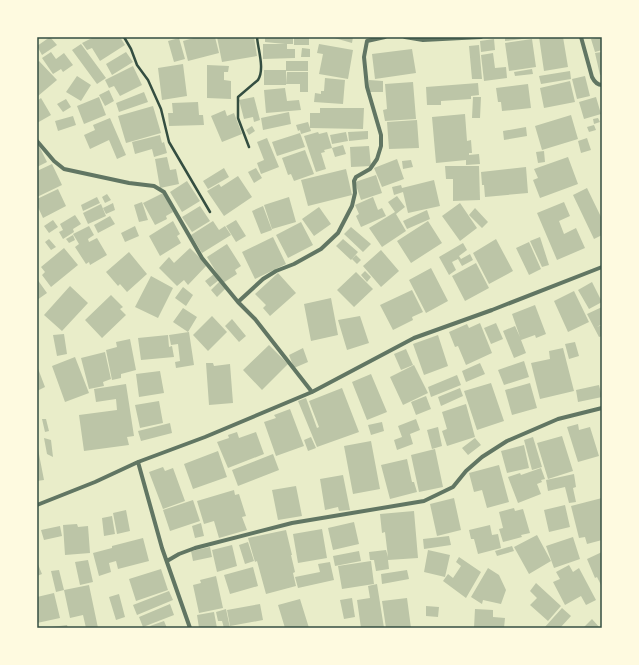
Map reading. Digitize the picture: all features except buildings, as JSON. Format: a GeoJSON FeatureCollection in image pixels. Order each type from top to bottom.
{"type":"FeatureCollection","features":[{"type":"Feature","properties":{"kind":"street"},"geometry":{"type":"LineString","coordinates":[[238,302],[263,279],[276,271],[294,264],[321,250],[338,233],[352,206],[355,193],[354,181],[359,174],[370,169],[377,159],[381,146],[381,135],[367,87],[364,57],[367,41],[386,37]]}},
{"type":"Feature","properties":{"kind":"street"},"geometry":{"type":"LineString","coordinates":[[405,37],[423,40],[481,37]]}},
{"type":"Feature","properties":{"kind":"street"},"geometry":{"type":"LineString","coordinates":[[581,37],[592,77],[599,85],[602,85]]}},
{"type":"Feature","properties":{"kind":"street"},"geometry":{"type":"LineString","coordinates":[[37,141],[54,161],[64,169],[129,183],[154,186],[164,192],[202,258],[238,302],[255,319],[312,392]]}},
{"type":"Feature","properties":{"kind":"street"},"geometry":{"type":"LineString","coordinates":[[37,505],[95,482],[138,462],[205,437],[312,392],[414,338],[492,310],[602,267]]}},
{"type":"Feature","properties":{"kind":"street"},"geometry":{"type":"LineString","coordinates":[[167,561],[179,554],[195,548],[292,523],[424,501],[453,487],[466,471],[482,457],[507,441],[558,419],[602,408]]}},
{"type":"Feature","properties":{"kind":"street"},"geometry":{"type":"LineString","coordinates":[[138,462],[162,548],[190,628]]}},
{"type":"Feature","properties":{"kind":"path"},"geometry":{"type":"LineString","coordinates":[[124,37],[137,64],[148,80],[162,108],[169,142],[210,212]]}},
{"type":"Feature","properties":{"kind":"path"},"geometry":{"type":"LineString","coordinates":[[249,147],[238,118],[238,98],[260,77],[257,37]]}}]}
